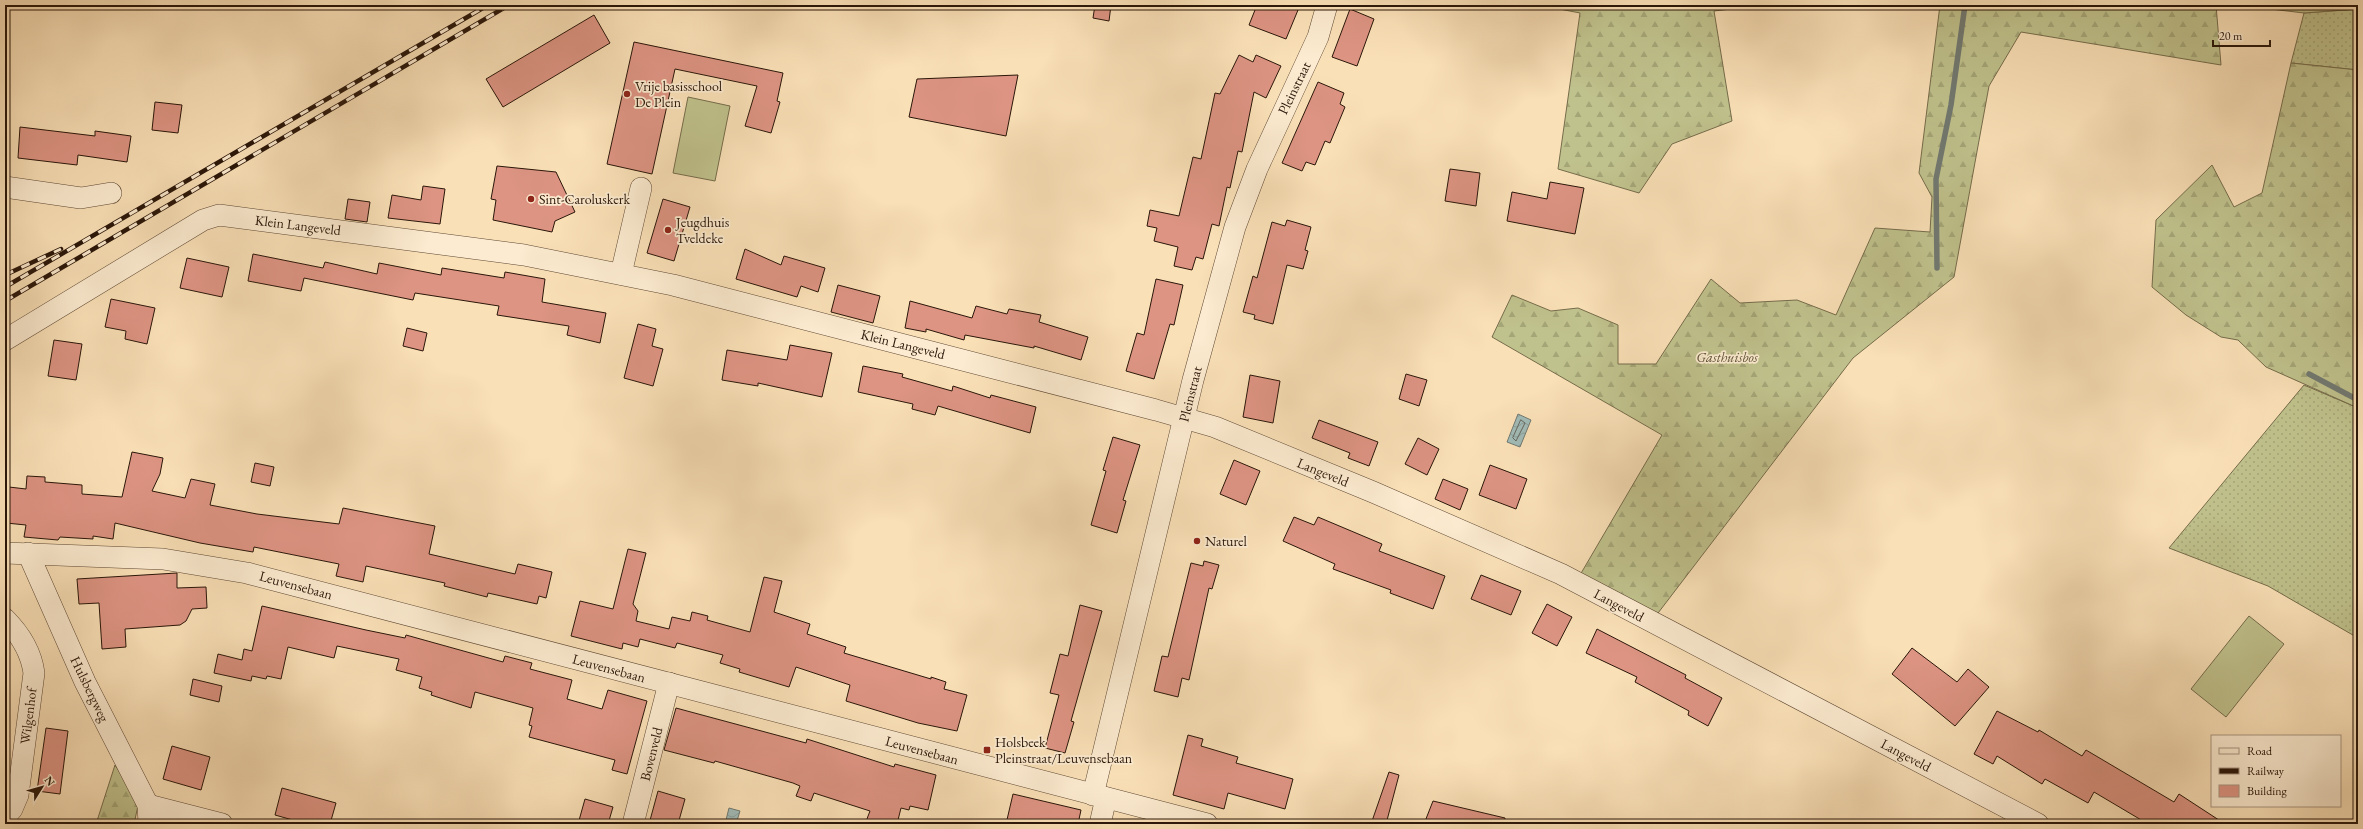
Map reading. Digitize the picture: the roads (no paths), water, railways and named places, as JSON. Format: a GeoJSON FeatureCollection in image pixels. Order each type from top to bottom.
{"type":"FeatureCollection","features":[{"type":"Feature","properties":{"kind":"street","name":"Pleinstraat"},"geometry":{"type":"LineString","coordinates":[[1100,824],[1099,797],[1184,418],[1235,227],[1260,162],[1318,37],[1327,5]]}},
{"type":"Feature","properties":{"kind":"street"},"geometry":{"type":"LineString","coordinates":[[5,187],[81,198],[111,193]]}},
{"type":"Feature","properties":{"kind":"street"},"geometry":{"type":"LineString","coordinates":[[621,274],[641,188]]}},
{"type":"Feature","properties":{"kind":"street","name":"Klein Langeveld"},"geometry":{"type":"LineString","coordinates":[[5,340],[204,220],[225,216],[516,254],[621,274],[673,285],[1184,418]]}},
{"type":"Feature","properties":{"kind":"street","name":"Langeveld"},"geometry":{"type":"LineString","coordinates":[[1184,418],[1215,427],[1359,486],[1561,574],[2038,824]]}},
{"type":"Feature","properties":{"kind":"street","name":"Leuvensebaan"},"geometry":{"type":"LineString","coordinates":[[5,553],[164,559],[247,573],[1207,824]]}},
{"type":"Feature","properties":{"kind":"street","name":"Hulsbergweg"},"geometry":{"type":"LineString","coordinates":[[28,553],[85,682],[149,815]]}},
{"type":"Feature","properties":{"kind":"street","name":"Wilgenhof"},"geometry":{"type":"LineString","coordinates":[[5,619],[18,632],[32,658],[34,673],[18,795],[12,809],[5,817]]}},
{"type":"Feature","properties":{"kind":"street","name":"Bovenveld"},"geometry":{"type":"LineString","coordinates":[[632,824],[669,683]]}},
{"type":"Feature","properties":{"kind":"street"},"geometry":{"type":"LineString","coordinates":[[149,815],[222,824]]}},
{"type":"Feature","properties":{"kind":"water"},"geometry":{"type":"Polygon","coordinates":[[[1518,414],[1531,420],[1520,447],[1507,442],[1518,414]]]}},
{"type":"Feature","properties":{"kind":"water"},"geometry":{"type":"Polygon","coordinates":[[[729,808],[740,811],[736,824],[725,824],[729,808]]]}},
{"type":"Feature","properties":{"kind":"waterway"},"geometry":{"type":"LineString","coordinates":[[1937,268],[1936,179],[1951,105],[1965,5]]}},
{"type":"Feature","properties":{"kind":"waterway"},"geometry":{"type":"LineString","coordinates":[[2309,374],[2358,400]]}},
{"type":"Feature","properties":{"kind":"railway"},"geometry":{"type":"LineString","coordinates":[[5,287],[488,5]]}},
{"type":"Feature","properties":{"kind":"railway"},"geometry":{"type":"LineString","coordinates":[[5,301],[509,5]]}},
{"type":"Feature","properties":{"kind":"railway"},"geometry":{"type":"LineString","coordinates":[[5,275],[61,249]]}},
{"type":"Feature","properties":{"kind":"place","name":"Vrije basisschool De Plein"},"geometry":{"type":"Point","coordinates":[627,94]}},
{"type":"Feature","properties":{"kind":"place","name":"Sint-Caroluskerk"},"geometry":{"type":"Point","coordinates":[531,199]}},
{"type":"Feature","properties":{"kind":"place","name":"Jeugdhuis Tveldeke"},"geometry":{"type":"Point","coordinates":[668,230]}},
{"type":"Feature","properties":{"kind":"place","name":"Naturel"},"geometry":{"type":"Point","coordinates":[1197,541]}},
{"type":"Feature","properties":{"kind":"place","name":"Holsbeek Pleinstraat/Leuvensebaan"},"geometry":{"type":"Point","coordinates":[987,750]}},
{"type":"Feature","properties":{"kind":"park label","name":"Gasthuisbos"},"geometry":{"type":"Point","coordinates":[1727,357]}}]}
